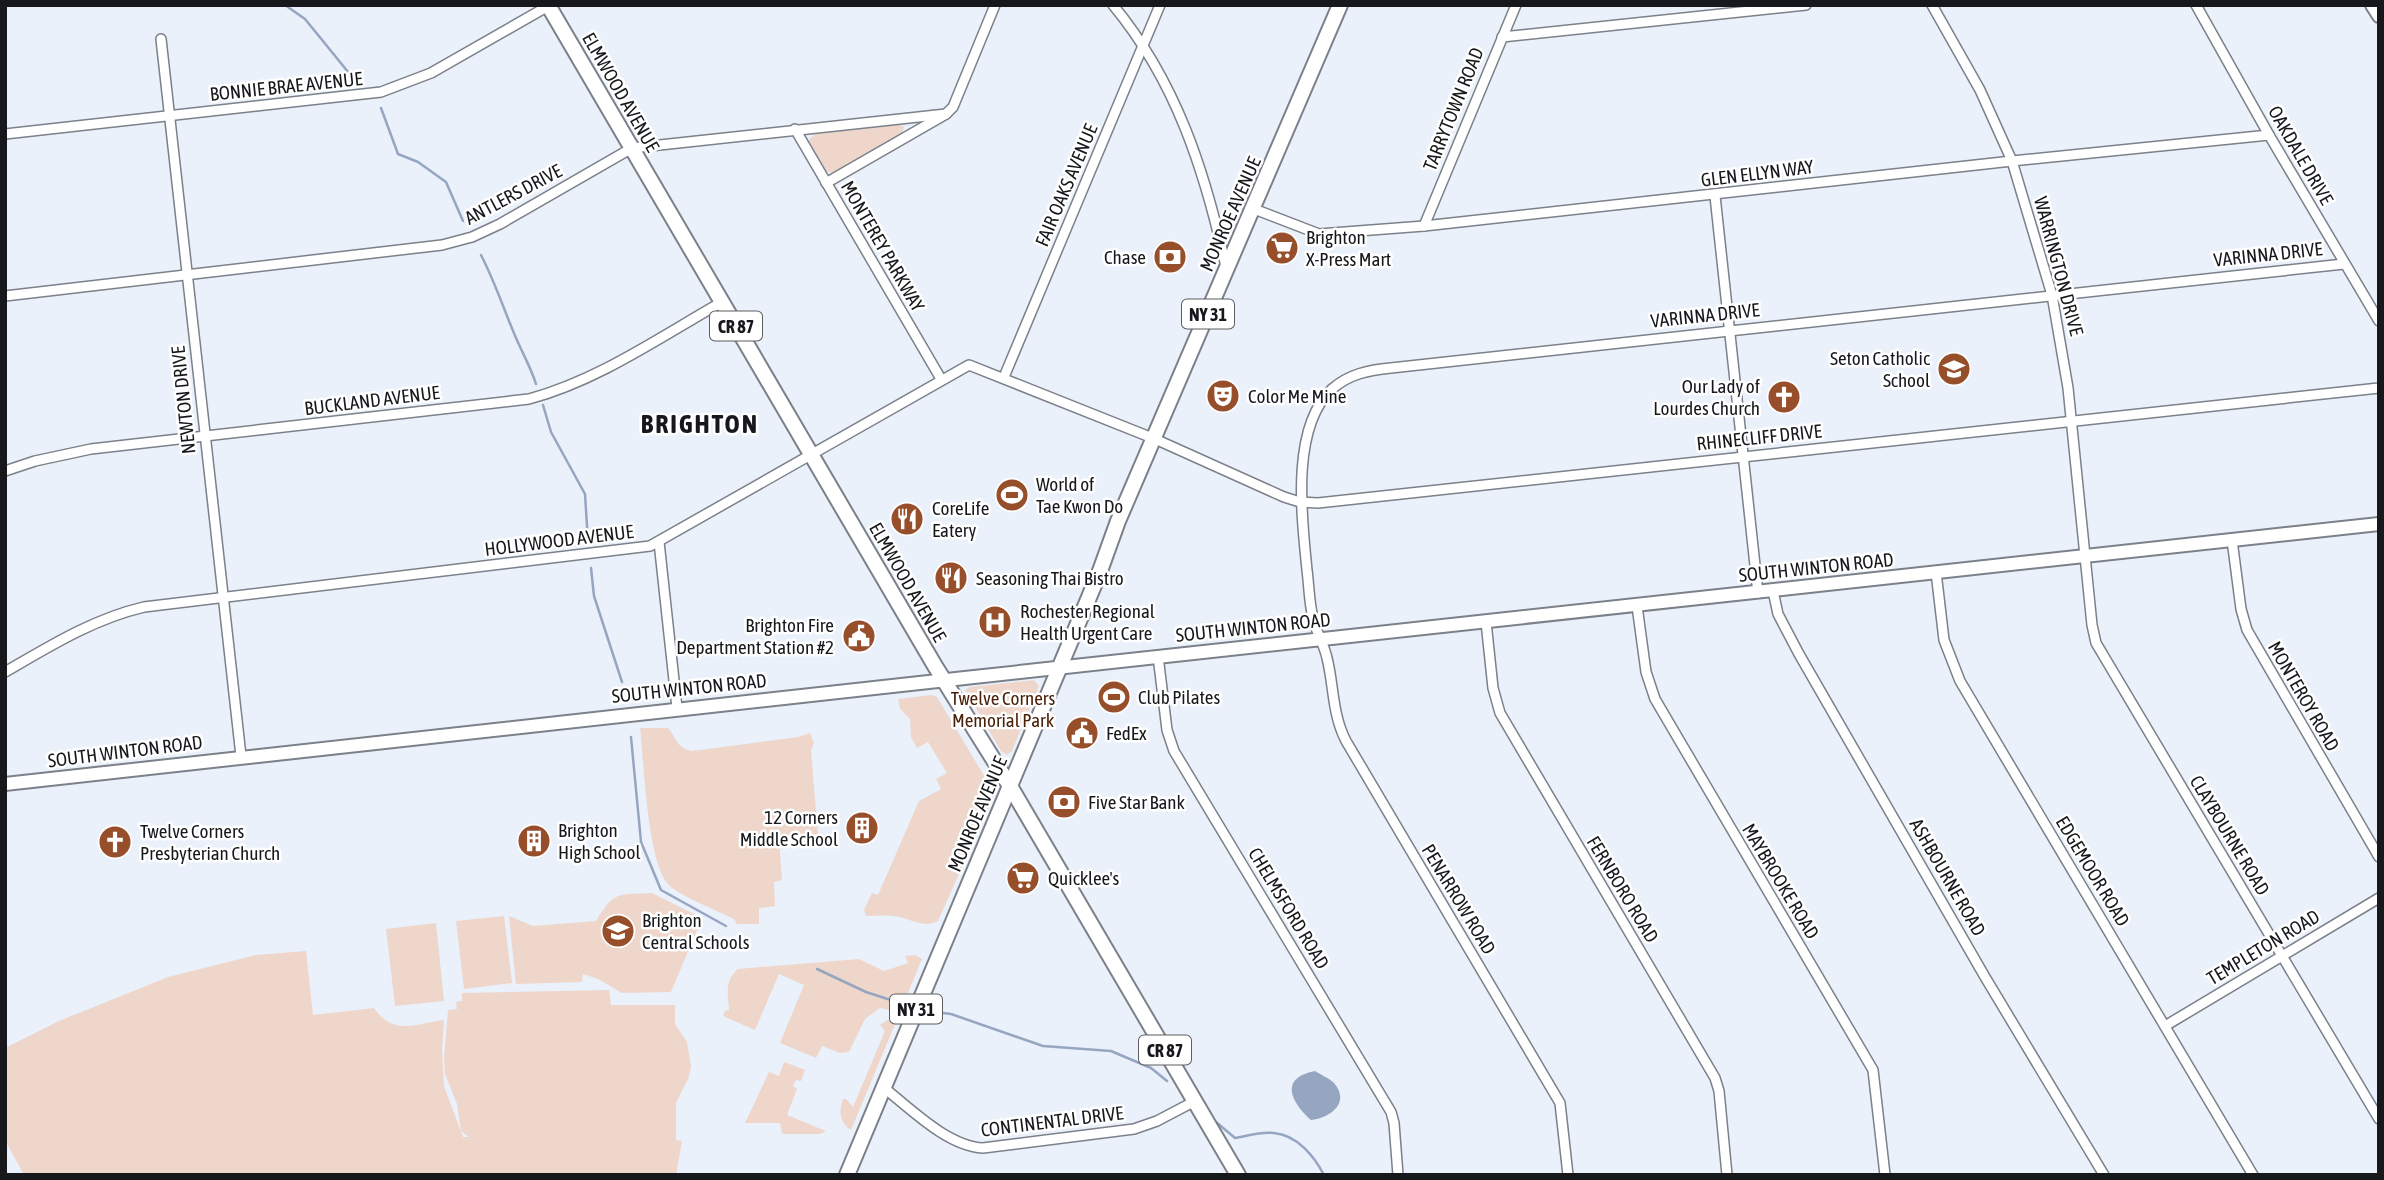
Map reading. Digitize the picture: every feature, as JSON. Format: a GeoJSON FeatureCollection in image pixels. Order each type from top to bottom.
{"type":"FeatureCollection","features":[{"type":"Feature","properties":{"kind":"main road","name":"ELMWOOD AVENUE"},"geometry":{"type":"LineString","coordinates":[[549,5],[944,680],[1010,786],[1238,1175]]}},
{"type":"Feature","properties":{"kind":"main road","name":"MONROE AVENUE"},"geometry":{"type":"LineString","coordinates":[[846,1175],[1118,521],[1254,209],[1339,5]]}},
{"type":"Feature","properties":{"kind":"main road"},"geometry":{"type":"LineString","coordinates":[[2372,5],[2379,16]]}},
{"type":"Feature","properties":{"kind":"main road","name":"SOUTH WINTON ROAD"},"geometry":{"type":"LineString","coordinates":[[5,784],[677,708],[1637,607],[2379,524]]}},
{"type":"Feature","properties":{"kind":"street","name":"BONNIE BRAE AVENUE"},"geometry":{"type":"LineString","coordinates":[[5,134],[365,95],[395,88],[431,73],[549,5]]}},
{"type":"Feature","properties":{"kind":"street"},"geometry":{"type":"LineString","coordinates":[[826,183],[946,114],[953,107],[995,5]]}},
{"type":"Feature","properties":{"kind":"street"},"geometry":{"type":"LineString","coordinates":[[1113,5],[1143,46],[1174,99],[1208,188],[1227,268]]}},
{"type":"Feature","properties":{"kind":"street","name":"FAIR OAKS AVENUE"},"geometry":{"type":"LineString","coordinates":[[1004,377],[1160,5]]}},
{"type":"Feature","properties":{"kind":"street","name":"TARRYTOWN ROAD"},"geometry":{"type":"LineString","coordinates":[[1424,226],[1516,5]]}},
{"type":"Feature","properties":{"kind":"street"},"geometry":{"type":"LineString","coordinates":[[1502,37],[1753,8],[1806,5]]}},
{"type":"Feature","properties":{"kind":"street","name":"WARRINGTON DRIVE"},"geometry":{"type":"LineString","coordinates":[[1932,5],[1975,80],[2012,161],[2052,295],[2064,354],[2086,556]]}},
{"type":"Feature","properties":{"kind":"street","name":"OAKDALE DRIVE"},"geometry":{"type":"LineString","coordinates":[[2196,5],[2379,321]]}},
{"type":"Feature","properties":{"kind":"street","name":"NEWTON DRIVE"},"geometry":{"type":"LineString","coordinates":[[161,39],[241,757]]}},
{"type":"Feature","properties":{"kind":"street","name":"ANTLERS DRIVE"},"geometry":{"type":"LineString","coordinates":[[5,296],[405,251],[458,241],[500,224],[632,148],[946,114]]}},
{"type":"Feature","properties":{"kind":"street","name":"MONTEREY PARKWAY"},"geometry":{"type":"LineString","coordinates":[[795,129],[941,379]]}},
{"type":"Feature","properties":{"kind":"street","name":"GLEN ELLYN WAY"},"geometry":{"type":"LineString","coordinates":[[1254,209],[1317,234],[1424,226],[1714,196],[2012,161],[2269,135]]}},
{"type":"Feature","properties":{"kind":"street"},"geometry":{"type":"LineString","coordinates":[[1714,196],[1758,593]]}},
{"type":"Feature","properties":{"kind":"street","name":"VARINNA DRIVE"},"geometry":{"type":"LineString","coordinates":[[1320,640],[1312,615],[1300,502],[1307,436],[1321,402],[1333,389],[1358,373],[1729,329],[2344,264]]}},
{"type":"Feature","properties":{"kind":"street","name":"BUCKLAND AVENUE"},"geometry":{"type":"LineString","coordinates":[[5,471],[71,453],[529,399],[563,389],[598,373],[722,302]]}},
{"type":"Feature","properties":{"kind":"street","name":"HOLLYWOOD AVENUE"},"geometry":{"type":"LineString","coordinates":[[5,672],[77,631],[116,614],[164,604],[641,548],[659,542],[941,379],[970,365],[1155,439]]}},
{"type":"Feature","properties":{"kind":"street","name":"RHINECLIFF DRIVE"},"geometry":{"type":"LineString","coordinates":[[1155,439],[1284,497],[1300,502],[1318,503],[2379,388]]}},
{"type":"Feature","properties":{"kind":"street","name":"MONTEROY ROAD"},"geometry":{"type":"LineString","coordinates":[[2232,540],[2241,609],[2247,631],[2379,857]]}},
{"type":"Feature","properties":{"kind":"street"},"geometry":{"type":"LineString","coordinates":[[659,542],[677,708]]}},
{"type":"Feature","properties":{"kind":"street","name":"CLAYBOURNE ROAD"},"geometry":{"type":"LineString","coordinates":[[2086,556],[2096,643],[2379,1119]]}},
{"type":"Feature","properties":{"kind":"street","name":"EDGEMOOR ROAD"},"geometry":{"type":"LineString","coordinates":[[1936,572],[1944,640],[1956,671],[2253,1175]]}},
{"type":"Feature","properties":{"kind":"street","name":"ASHBOURNE ROAD"},"geometry":{"type":"LineString","coordinates":[[1773,591],[1778,614],[1798,654],[1978,965],[2104,1175]]}},
{"type":"Feature","properties":{"kind":"street","name":"MAYBROOKE ROAD"},"geometry":{"type":"LineString","coordinates":[[1637,607],[1646,672],[1661,711],[1873,1070],[1885,1175]]}},
{"type":"Feature","properties":{"kind":"street","name":"FERNBORO ROAD"},"geometry":{"type":"LineString","coordinates":[[1486,622],[1495,697],[1506,726],[1715,1077],[1727,1175]]}},
{"type":"Feature","properties":{"kind":"street","name":"PENARROW ROAD"},"geometry":{"type":"LineString","coordinates":[[1320,640],[1328,662],[1336,718],[1346,741],[1560,1103],[1568,1175]]}},
{"type":"Feature","properties":{"kind":"street","name":"CHELMSFORD ROAD"},"geometry":{"type":"LineString","coordinates":[[1158,656],[1167,730],[1174,751],[1391,1112],[1397,1174]]}},
{"type":"Feature","properties":{"kind":"street","name":"TEMPLETON ROAD"},"geometry":{"type":"LineString","coordinates":[[2165,1026],[2379,898]]}},
{"type":"Feature","properties":{"kind":"street","name":"CONTINENTAL DRIVE"},"geometry":{"type":"LineString","coordinates":[[883,1087],[953,1139],[973,1147],[984,1148],[1135,1129],[1195,1101]]}},
{"type":"Feature","properties":{"kind":"street"},"geometry":{"type":"LineString","coordinates":[[1386,1175],[1397,1174]]}},
{"type":"Feature","properties":{"kind":"green space"},"geometry":{"type":"Polygon","coordinates":[[[898,124],[904,127],[902,134],[832,173],[824,171],[809,143],[809,139],[817,133],[898,124]]]}},
{"type":"Feature","properties":{"kind":"green space","name":"Twelve Corners Memorial Park"},"geometry":{"type":"Polygon","coordinates":[[[1034,680],[1039,686],[1012,751],[1007,755],[1001,751],[965,690],[970,687],[1034,680]]]}},
{"type":"Feature","properties":{"kind":"green space"},"geometry":{"type":"Polygon","coordinates":[[[931,695],[937,697],[995,794],[938,921],[926,924],[894,916],[866,916],[864,910],[872,893],[878,895],[919,801],[941,789],[936,779],[947,773],[928,742],[917,748],[911,737],[910,719],[900,709],[898,699],[931,695]]]}},
{"type":"Feature","properties":{"kind":"green space"},"geometry":{"type":"Polygon","coordinates":[[[640,728],[668,728],[680,745],[692,751],[798,737],[810,733],[814,743],[811,750],[818,836],[779,839],[782,880],[774,882],[775,906],[759,908],[759,924],[737,924],[734,919],[688,898],[667,883],[660,871],[651,832],[640,728]]]}},
{"type":"Feature","properties":{"kind":"green space"},"geometry":{"type":"Polygon","coordinates":[[[652,893],[702,918],[671,992],[622,993],[583,974],[582,982],[516,984],[509,916],[533,926],[596,921],[608,904],[618,896],[652,893]]]}},
{"type":"Feature","properties":{"kind":"green space"},"geometry":{"type":"Polygon","coordinates":[[[504,916],[512,983],[464,989],[456,921],[504,916]]]}},
{"type":"Feature","properties":{"kind":"green space"},"geometry":{"type":"Polygon","coordinates":[[[436,923],[444,1001],[395,1006],[386,929],[436,923]]]}},
{"type":"Feature","properties":{"kind":"green space"},"geometry":{"type":"Polygon","coordinates":[[[306,951],[313,1015],[374,1008],[381,1017],[397,1025],[444,1020],[442,1051],[444,1086],[463,1137],[469,1137],[461,1131],[457,1104],[445,1074],[444,1058],[448,1010],[457,1009],[456,1002],[462,1001],[462,993],[609,990],[611,1005],[675,1005],[675,1024],[687,1042],[691,1066],[689,1077],[676,1103],[676,1140],[682,1141],[676,1175],[24,1175],[5,1140],[5,1048],[59,1021],[168,977],[256,955],[306,951]]]}},
{"type":"Feature","properties":{"kind":"green space"},"geometry":{"type":"Polygon","coordinates":[[[915,955],[922,959],[900,1012],[880,1008],[865,1019],[849,1052],[840,1053],[822,1046],[816,1058],[780,1043],[804,985],[779,974],[755,1030],[723,1016],[725,1011],[729,1010],[729,983],[738,969],[859,959],[884,971],[908,963],[905,956],[915,955]]]}},
{"type":"Feature","properties":{"kind":"green space"},"geometry":{"type":"Polygon","coordinates":[[[887,1020],[896,1022],[851,1130],[841,1117],[843,1099],[853,1107],[885,1031],[880,1025],[887,1020]]]}},
{"type":"Feature","properties":{"kind":"green space"},"geometry":{"type":"Polygon","coordinates":[[[784,1062],[805,1070],[801,1081],[796,1080],[793,1086],[797,1089],[787,1115],[826,1131],[820,1134],[782,1134],[780,1123],[745,1123],[769,1072],[779,1076],[784,1062]]]}},
{"type":"Feature","properties":{"kind":"water"},"geometry":{"type":"Polygon","coordinates":[[[1315,1071],[1334,1083],[1340,1097],[1331,1113],[1311,1120],[1294,1099],[1292,1085],[1303,1074],[1315,1071]]]}},
{"type":"Feature","properties":{"kind":"waterway"},"geometry":{"type":"LineString","coordinates":[[285,5],[305,19],[353,78]]}},
{"type":"Feature","properties":{"kind":"waterway"},"geometry":{"type":"LineString","coordinates":[[381,108],[398,154],[418,162],[446,182],[463,221]]}},
{"type":"Feature","properties":{"kind":"waterway"},"geometry":{"type":"LineString","coordinates":[[481,255],[536,384]]}},
{"type":"Feature","properties":{"kind":"waterway"},"geometry":{"type":"LineString","coordinates":[[543,405],[551,432],[585,494],[588,542]]}},
{"type":"Feature","properties":{"kind":"waterway"},"geometry":{"type":"LineString","coordinates":[[591,568],[594,596],[622,682]]}},
{"type":"Feature","properties":{"kind":"waterway"},"geometry":{"type":"LineString","coordinates":[[631,737],[641,842],[661,890],[726,926]]}},
{"type":"Feature","properties":{"kind":"waterway"},"geometry":{"type":"LineString","coordinates":[[817,969],[866,992],[900,1003]]}},
{"type":"Feature","properties":{"kind":"waterway"},"geometry":{"type":"LineString","coordinates":[[935,1012],[951,1014],[1043,1046],[1111,1051],[1151,1068],[1167,1081]]}},
{"type":"Feature","properties":{"kind":"waterway"},"geometry":{"type":"LineString","coordinates":[[1216,1122],[1235,1138],[1260,1133],[1290,1138],[1310,1154],[1324,1175]]}},
{"type":"Feature","properties":{"kind":"place","name":"Brighton X-Press Mart"},"geometry":{"type":"Point","coordinates":[1282,248]}},
{"type":"Feature","properties":{"kind":"place","name":"Chase"},"geometry":{"type":"Point","coordinates":[1170,257]}},
{"type":"Feature","properties":{"kind":"place","name":"Seton Catholic School"},"geometry":{"type":"Point","coordinates":[1954,369]}},
{"type":"Feature","properties":{"kind":"place","name":"Color Me Mine"},"geometry":{"type":"Point","coordinates":[1223,396]}},
{"type":"Feature","properties":{"kind":"place","name":"Our Lady of Lourdes Church"},"geometry":{"type":"Point","coordinates":[1784,397]}},
{"type":"Feature","properties":{"kind":"place","name":"World of Tae Kwon Do"},"geometry":{"type":"Point","coordinates":[1012,495]}},
{"type":"Feature","properties":{"kind":"place","name":"CoreLife Eatery"},"geometry":{"type":"Point","coordinates":[907,519]}},
{"type":"Feature","properties":{"kind":"place","name":"Seasoning Thai Bistro"},"geometry":{"type":"Point","coordinates":[951,578]}},
{"type":"Feature","properties":{"kind":"place","name":"Rochester Regional Health Urgent Care"},"geometry":{"type":"Point","coordinates":[995,622]}},
{"type":"Feature","properties":{"kind":"place","name":"Brighton Fire Department Station #2"},"geometry":{"type":"Point","coordinates":[859,636]}},
{"type":"Feature","properties":{"kind":"place","name":"Club Pilates"},"geometry":{"type":"Point","coordinates":[1114,697]}},
{"type":"Feature","properties":{"kind":"place","name":"FedEx"},"geometry":{"type":"Point","coordinates":[1082,733]}},
{"type":"Feature","properties":{"kind":"place","name":"Five Star Bank"},"geometry":{"type":"Point","coordinates":[1064,802]}},
{"type":"Feature","properties":{"kind":"place","name":"12 Corners Middle School"},"geometry":{"type":"Point","coordinates":[862,828]}},
{"type":"Feature","properties":{"kind":"place","name":"Brighton High School"},"geometry":{"type":"Point","coordinates":[534,841]}},
{"type":"Feature","properties":{"kind":"place","name":"Twelve Corners Presbyterian Church"},"geometry":{"type":"Point","coordinates":[115,842]}},
{"type":"Feature","properties":{"kind":"place","name":"Quicklee's"},"geometry":{"type":"Point","coordinates":[1023,878]}},
{"type":"Feature","properties":{"kind":"place","name":"Brighton Central Schools"},"geometry":{"type":"Point","coordinates":[618,931]}},
{"type":"Feature","properties":{"kind":"district","name":"BRIGHTON"},"geometry":{"type":"Point","coordinates":[700,424]}}]}
